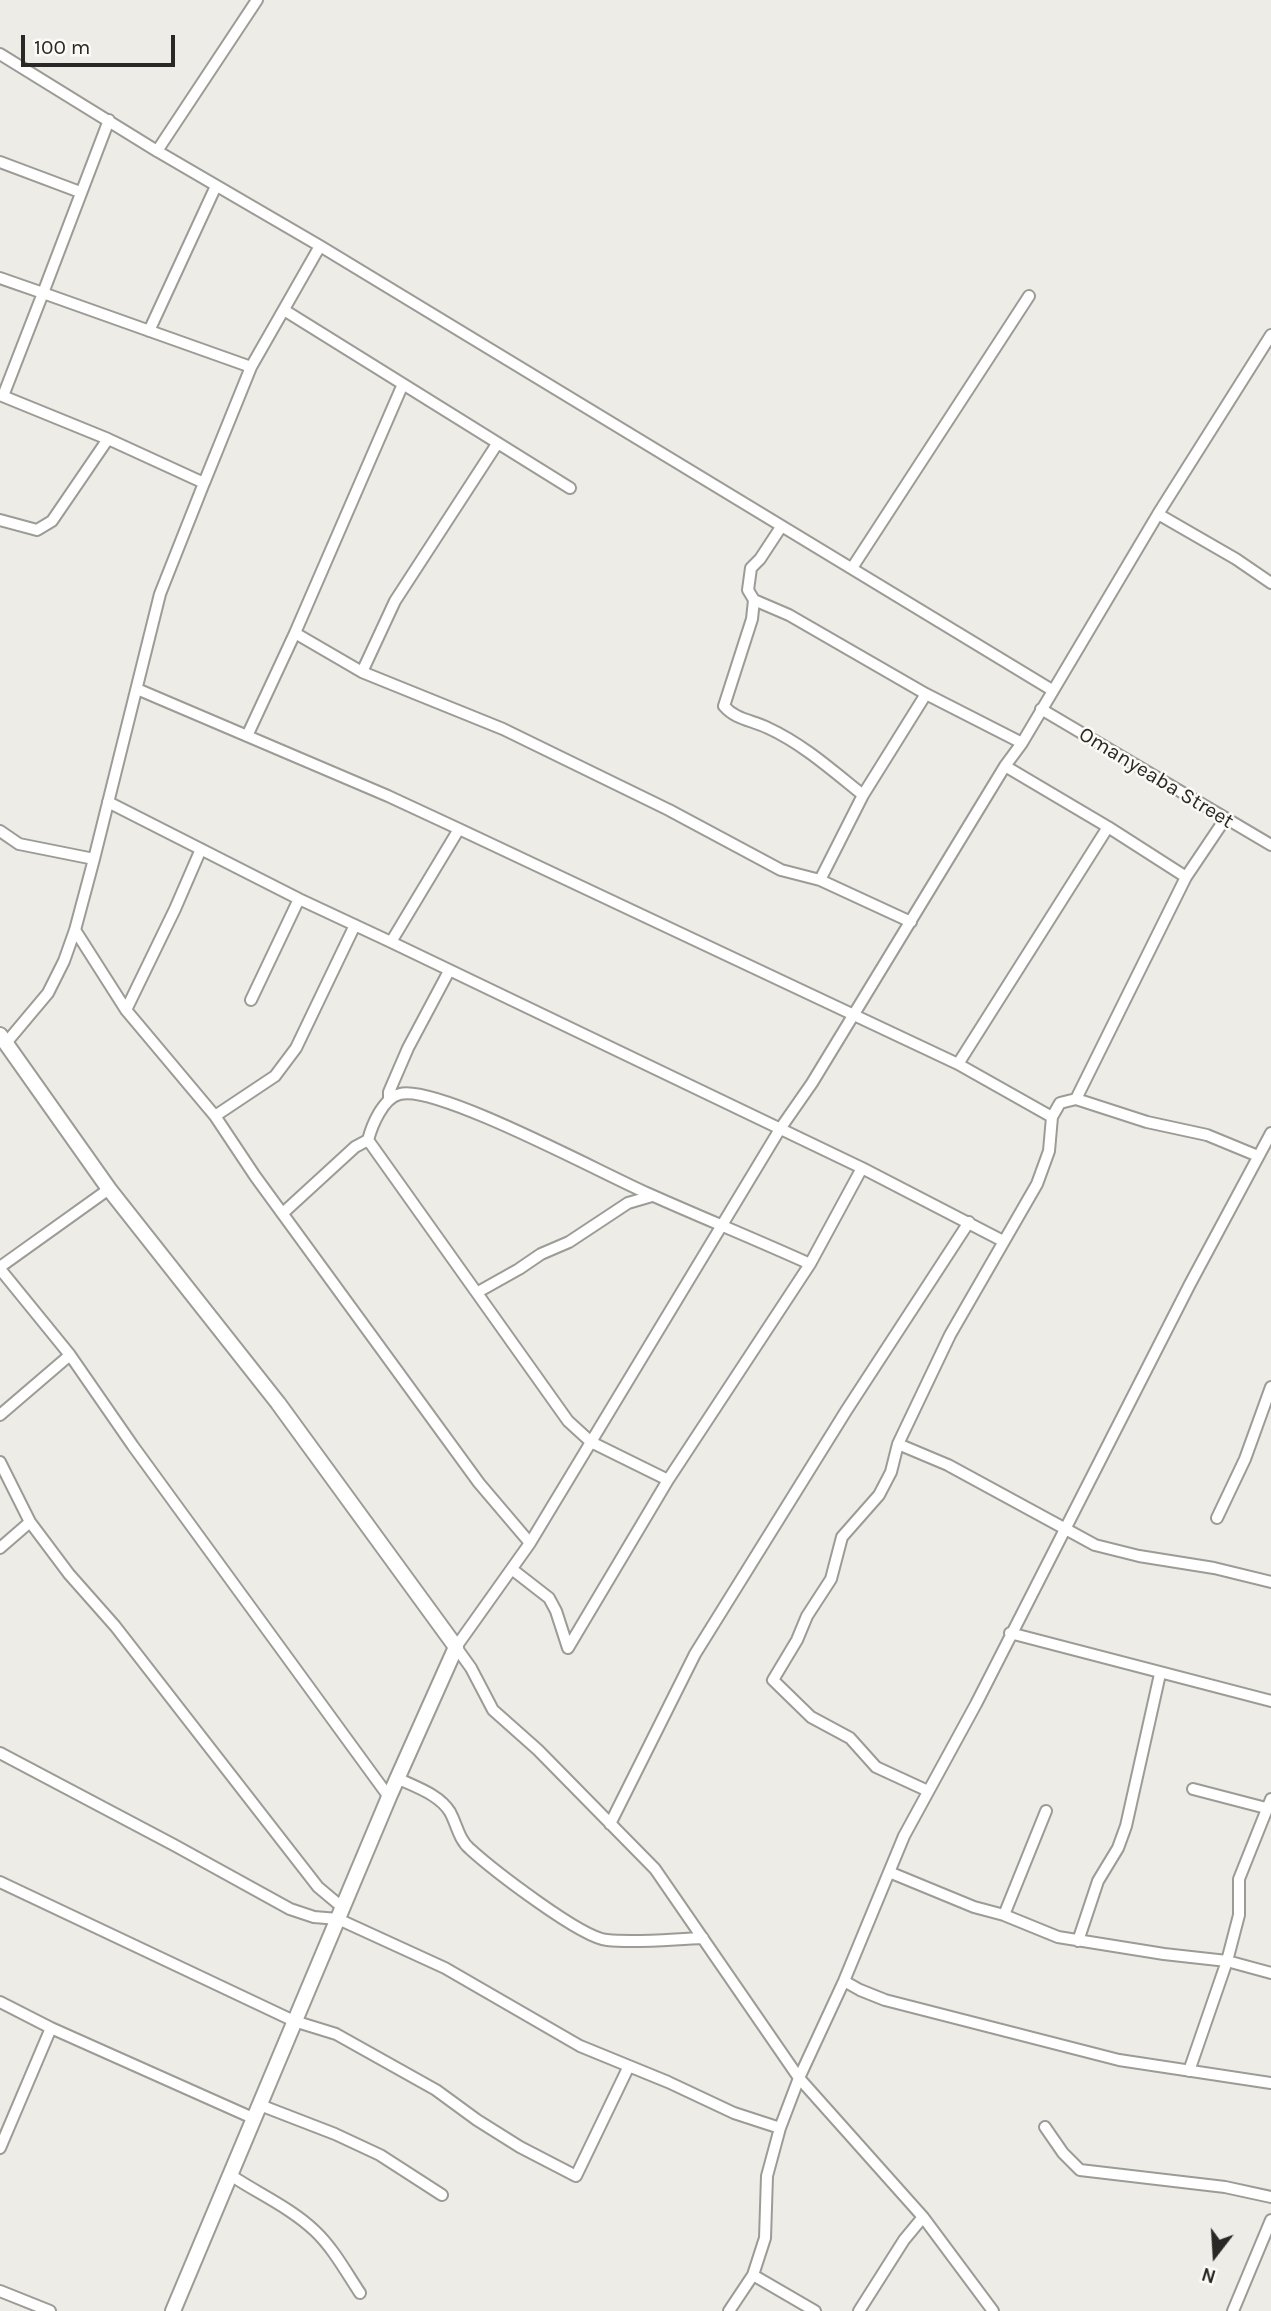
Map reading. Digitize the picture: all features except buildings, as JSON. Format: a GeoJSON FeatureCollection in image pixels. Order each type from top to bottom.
{"type":"FeatureCollection","features":[{"type":"Feature","properties":{"kind":"street"},"geometry":{"type":"LineString","coordinates":[[157,151],[257,0]]}},
{"type":"Feature","properties":{"kind":"street"},"geometry":{"type":"LineString","coordinates":[[0,54],[1052,690]]}},
{"type":"Feature","properties":{"kind":"street"},"geometry":{"type":"LineString","coordinates":[[109,120],[2,395],[204,483]]}},
{"type":"Feature","properties":{"kind":"street"},"geometry":{"type":"LineString","coordinates":[[0,162],[80,192]]}},
{"type":"Feature","properties":{"kind":"street"},"geometry":{"type":"LineString","coordinates":[[149,331],[216,186]]}},
{"type":"Feature","properties":{"kind":"street"},"geometry":{"type":"LineString","coordinates":[[320,246],[250,367],[160,594],[94,859],[64,961],[48,993],[3,1039],[109,1189],[278,1403],[471,1668],[493,1710],[538,1750],[655,1869],[799,2078],[923,2217],[993,2311]]}},
{"type":"Feature","properties":{"kind":"street"},"geometry":{"type":"LineString","coordinates":[[0,278],[250,367]]}},
{"type":"Feature","properties":{"kind":"street"},"geometry":{"type":"LineString","coordinates":[[852,568],[1029,296]]}},
{"type":"Feature","properties":{"kind":"street"},"geometry":{"type":"LineString","coordinates":[[284,310],[570,488]]}},
{"type":"Feature","properties":{"kind":"street"},"geometry":{"type":"LineString","coordinates":[[173,2311],[232,2176],[397,1777],[456,1647],[530,1543],[780,1129],[854,1016],[1158,514],[1271,335]]}},
{"type":"Feature","properties":{"kind":"street"},"geometry":{"type":"LineString","coordinates":[[247,736],[295,633],[403,384]]}},
{"type":"Feature","properties":{"kind":"street"},"geometry":{"type":"LineString","coordinates":[[0,520],[37,530],[45,527],[52,521],[108,439]]}},
{"type":"Feature","properties":{"kind":"street"},"geometry":{"type":"LineString","coordinates":[[362,673],[395,601],[497,444]]}},
{"type":"Feature","properties":{"kind":"street"},"geometry":{"type":"LineString","coordinates":[[1158,514],[1236,559],[1271,583]]}},
{"type":"Feature","properties":{"kind":"street"},"geometry":{"type":"LineString","coordinates":[[781,527],[751,568],[748,590],[754,600],[789,615],[926,694],[1021,743]]}},
{"type":"Feature","properties":{"kind":"street"},"geometry":{"type":"LineString","coordinates":[[754,600],[752,619],[724,706],[731,715],[769,728],[814,756],[863,795]]}},
{"type":"Feature","properties":{"kind":"street"},"geometry":{"type":"LineString","coordinates":[[295,633],[362,673],[503,729],[669,810],[781,870],[820,880],[911,922]]}},
{"type":"Feature","properties":{"kind":"street"},"geometry":{"type":"LineString","coordinates":[[136,689],[388,796],[958,1064],[1052,1117]]}},
{"type":"Feature","properties":{"kind":"street"},"geometry":{"type":"LineString","coordinates":[[820,880],[863,795],[926,694]]}},
{"type":"Feature","properties":{"kind":"street","name":"Omanyeaba Street"},"geometry":{"type":"LineString","coordinates":[[1041,709],[1271,845]]}},
{"type":"Feature","properties":{"kind":"street"},"geometry":{"type":"LineString","coordinates":[[1005,766],[1186,877]]}},
{"type":"Feature","properties":{"kind":"street"},"geometry":{"type":"LineString","coordinates":[[108,802],[299,899],[862,1168],[1003,1241]]}},
{"type":"Feature","properties":{"kind":"street"},"geometry":{"type":"LineString","coordinates":[[1076,1099],[1186,877],[1225,819]]}},
{"type":"Feature","properties":{"kind":"street"},"geometry":{"type":"LineString","coordinates":[[958,1064],[1108,827]]}},
{"type":"Feature","properties":{"kind":"street"},"geometry":{"type":"LineString","coordinates":[[391,942],[458,830]]}},
{"type":"Feature","properties":{"kind":"street"},"geometry":{"type":"LineString","coordinates":[[0,831],[19,844],[94,859]]}},
{"type":"Feature","properties":{"kind":"street"},"geometry":{"type":"LineString","coordinates":[[126,1010],[201,849]]}},
{"type":"Feature","properties":{"kind":"street"},"geometry":{"type":"LineString","coordinates":[[251,1000],[299,899]]}},
{"type":"Feature","properties":{"kind":"street"},"geometry":{"type":"LineString","coordinates":[[215,1116],[275,1076],[296,1048],[355,925]]}},
{"type":"Feature","properties":{"kind":"street"},"geometry":{"type":"LineString","coordinates":[[75,930],[126,1010],[215,1116],[255,1176],[479,1483],[530,1543]]}},
{"type":"Feature","properties":{"kind":"street"},"geometry":{"type":"LineString","coordinates":[[283,1213],[355,1147],[368,1140],[371,1128],[389,1099],[408,1048],[449,971]]}},
{"type":"Feature","properties":{"kind":"street"},"geometry":{"type":"LineString","coordinates":[[389,1099],[397,1094],[413,1093],[465,1108],[652,1196],[723,1224],[810,1264]]}},
{"type":"Feature","properties":{"kind":"street"},"geometry":{"type":"LineString","coordinates":[[928,1791],[876,1767],[850,1738],[811,1717],[773,1680],[797,1640],[807,1616],[831,1580],[842,1537],[879,1495],[891,1472],[898,1444],[950,1335],[1044,1169],[1052,1117],[1060,1103],[1076,1099],[1147,1122],[1207,1135],[1258,1156]]}},
{"type":"Feature","properties":{"kind":"street"},"geometry":{"type":"LineString","coordinates":[[729,2311],[752,2275],[765,2238],[768,2169],[780,2127],[904,1836],[1066,1530],[1189,1284],[1271,1133]]}},
{"type":"Feature","properties":{"kind":"street"},"geometry":{"type":"LineString","coordinates":[[368,1140],[568,1421],[591,1442],[668,1480]]}},
{"type":"Feature","properties":{"kind":"street"},"geometry":{"type":"LineString","coordinates":[[513,1570],[538,1588],[553,1604],[568,1648],[668,1480],[810,1264],[862,1168]]}},
{"type":"Feature","properties":{"kind":"street"},"geometry":{"type":"LineString","coordinates":[[109,1189],[0,1268],[70,1355],[133,1446],[389,1797]]}},
{"type":"Feature","properties":{"kind":"street"},"geometry":{"type":"LineString","coordinates":[[478,1292],[541,1254],[569,1242],[628,1203],[652,1196]]}},
{"type":"Feature","properties":{"kind":"street"},"geometry":{"type":"LineString","coordinates":[[610,1824],[695,1654],[846,1411],[969,1222]]}},
{"type":"Feature","properties":{"kind":"street"},"geometry":{"type":"LineString","coordinates":[[0,1415],[70,1355]]}},
{"type":"Feature","properties":{"kind":"street"},"geometry":{"type":"LineString","coordinates":[[1217,1518],[1245,1459],[1271,1387]]}},
{"type":"Feature","properties":{"kind":"street"},"geometry":{"type":"LineString","coordinates":[[898,1444],[948,1465],[1095,1545],[1271,1582]]}},
{"type":"Feature","properties":{"kind":"street"},"geometry":{"type":"LineString","coordinates":[[0,1462],[30,1522],[69,1574],[124,1637],[341,1914],[446,1969],[580,2046],[734,2113],[780,2127]]}},
{"type":"Feature","properties":{"kind":"street"},"geometry":{"type":"LineString","coordinates":[[0,1548],[30,1522]]}},
{"type":"Feature","properties":{"kind":"street"},"geometry":{"type":"LineString","coordinates":[[1010,1633],[1271,1701]]}},
{"type":"Feature","properties":{"kind":"street"},"geometry":{"type":"LineString","coordinates":[[1078,1941],[1098,1881],[1118,1848],[1126,1826],[1160,1674]]}},
{"type":"Feature","properties":{"kind":"street"},"geometry":{"type":"LineString","coordinates":[[0,1753],[290,1909],[304,1915],[341,1914]]}},
{"type":"Feature","properties":{"kind":"street"},"geometry":{"type":"LineString","coordinates":[[397,1777],[440,1800],[450,1812],[459,1834],[469,1848],[549,1910],[593,1935],[608,1941],[703,1938]]}},
{"type":"Feature","properties":{"kind":"street"},"geometry":{"type":"LineString","coordinates":[[1189,2071],[1227,1961],[1239,1915],[1239,1879],[1268,1810],[1193,1789]]}},
{"type":"Feature","properties":{"kind":"street"},"geometry":{"type":"LineString","coordinates":[[1004,1915],[1046,1811]]}},
{"type":"Feature","properties":{"kind":"street"},"geometry":{"type":"LineString","coordinates":[[889,1872],[974,1908],[1004,1915],[1058,1937],[1227,1961],[1271,1973]]}},
{"type":"Feature","properties":{"kind":"street"},"geometry":{"type":"LineString","coordinates":[[0,1882],[294,2021],[336,2034],[436,2090],[520,2147],[576,2176],[628,2068]]}},
{"type":"Feature","properties":{"kind":"street"},"geometry":{"type":"LineString","coordinates":[[844,1981],[885,2000],[1119,2060],[1271,2083]]}},
{"type":"Feature","properties":{"kind":"street"},"geometry":{"type":"LineString","coordinates":[[0,2002],[51,2028],[258,2112],[335,2134],[380,2155],[442,2195]]}},
{"type":"Feature","properties":{"kind":"street"},"geometry":{"type":"LineString","coordinates":[[0,2148],[51,2028]]}},
{"type":"Feature","properties":{"kind":"street"},"geometry":{"type":"LineString","coordinates":[[1045,2127],[1063,2153],[1080,2170],[1224,2187],[1271,2197]]}},
{"type":"Feature","properties":{"kind":"street"},"geometry":{"type":"LineString","coordinates":[[232,2176],[298,2217],[315,2231],[326,2242],[360,2293]]}},
{"type":"Feature","properties":{"kind":"street"},"geometry":{"type":"LineString","coordinates":[[859,2311],[904,2240],[923,2217]]}},
{"type":"Feature","properties":{"kind":"street"},"geometry":{"type":"LineString","coordinates":[[1233,2311],[1271,2220]]}},
{"type":"Feature","properties":{"kind":"street"},"geometry":{"type":"LineString","coordinates":[[752,2275],[815,2311]]}},
{"type":"Feature","properties":{"kind":"street"},"geometry":{"type":"LineString","coordinates":[[0,2291],[50,2311]]}}]}
